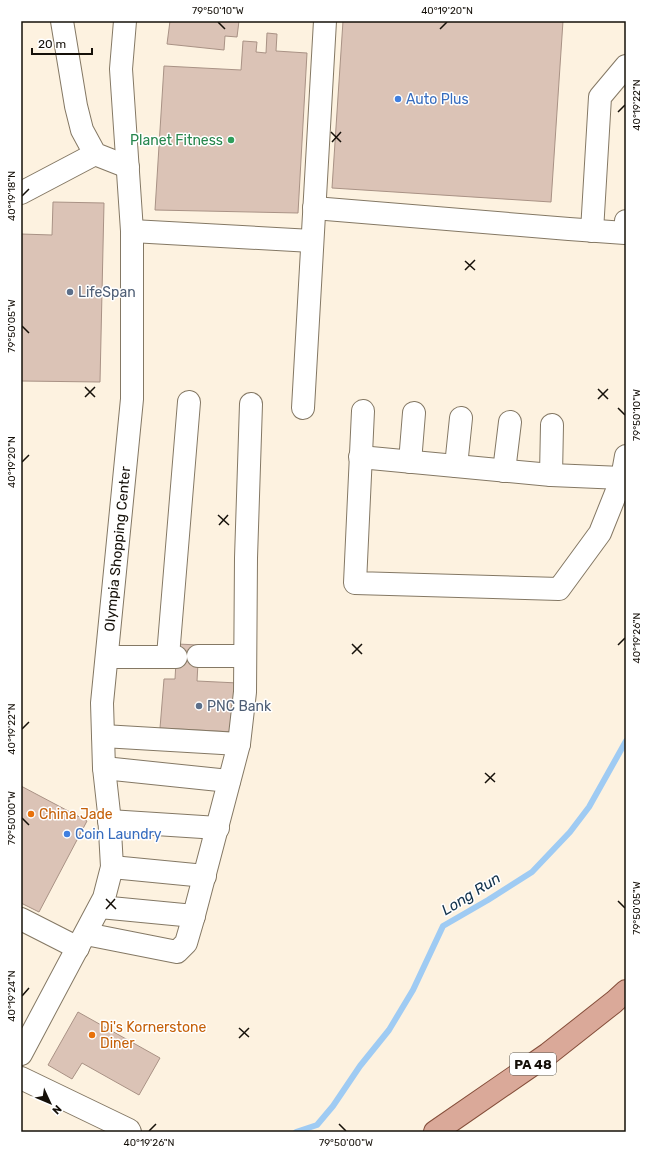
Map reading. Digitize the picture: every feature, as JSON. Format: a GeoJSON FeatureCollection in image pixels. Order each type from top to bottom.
{"type":"FeatureCollection","features":[{"type":"Feature","properties":{"kind":"main road","name":"PA 48"},"geometry":{"type":"LineString","coordinates":[[435,1132],[548,1054],[626,991]]}},
{"type":"Feature","properties":{"kind":"street"},"geometry":{"type":"LineString","coordinates":[[62,21],[76,106],[82,130],[95,154],[128,167]]}},
{"type":"Feature","properties":{"kind":"street","name":"Olympia Shopping Center"},"geometry":{"type":"LineString","coordinates":[[21,1054],[100,907],[104,898],[112,867],[104,768],[102,703],[132,399],[132,231],[121,69],[125,21]]}},
{"type":"Feature","properties":{"kind":"street"},"geometry":{"type":"LineString","coordinates":[[303,408],[325,21]]}},
{"type":"Feature","properties":{"kind":"street"},"geometry":{"type":"LineString","coordinates":[[592,231],[600,97],[626,66]]}},
{"type":"Feature","properties":{"kind":"street"},"geometry":{"type":"LineString","coordinates":[[21,193],[95,154]]}},
{"type":"Feature","properties":{"kind":"street"},"geometry":{"type":"LineString","coordinates":[[314,208],[592,231],[626,229]]}},
{"type":"Feature","properties":{"kind":"street"},"geometry":{"type":"LineString","coordinates":[[132,231],[312,241]]}},
{"type":"Feature","properties":{"kind":"street"},"geometry":{"type":"LineString","coordinates":[[107,657],[172,657],[189,402]]}},
{"type":"Feature","properties":{"kind":"street"},"geometry":{"type":"LineString","coordinates":[[21,919],[82,941],[177,952],[186,943],[218,828],[239,744],[245,692],[246,558],[251,404]]}},
{"type":"Feature","properties":{"kind":"street"},"geometry":{"type":"LineString","coordinates":[[363,411],[354,583],[559,589],[600,533],[622,478],[626,456]]}},
{"type":"Feature","properties":{"kind":"street"},"geometry":{"type":"LineString","coordinates":[[410,462],[414,413]]}},
{"type":"Feature","properties":{"kind":"street"},"geometry":{"type":"LineString","coordinates":[[456,466],[461,418]]}},
{"type":"Feature","properties":{"kind":"street"},"geometry":{"type":"LineString","coordinates":[[504,470],[510,422]]}},
{"type":"Feature","properties":{"kind":"street"},"geometry":{"type":"LineString","coordinates":[[551,475],[552,425]]}},
{"type":"Feature","properties":{"kind":"street"},"geometry":{"type":"LineString","coordinates":[[360,458],[551,475],[622,478]]}},
{"type":"Feature","properties":{"kind":"street"},"geometry":{"type":"LineString","coordinates":[[198,656],[245,656]]}},
{"type":"Feature","properties":{"kind":"street"},"geometry":{"type":"LineString","coordinates":[[103,736],[239,744]]}},
{"type":"Feature","properties":{"kind":"street"},"geometry":{"type":"LineString","coordinates":[[104,768],[229,781]]}},
{"type":"Feature","properties":{"kind":"street"},"geometry":{"type":"LineString","coordinates":[[109,821],[218,828]]}},
{"type":"Feature","properties":{"kind":"street"},"geometry":{"type":"LineString","coordinates":[[112,867],[205,876]]}},
{"type":"Feature","properties":{"kind":"street"},"geometry":{"type":"LineString","coordinates":[[100,907],[194,916]]}},
{"type":"Feature","properties":{"kind":"street"},"geometry":{"type":"LineString","coordinates":[[21,1078],[129,1130],[130,1132]]}},
{"type":"Feature","properties":{"kind":"building"},"geometry":{"type":"Polygon","coordinates":[[[170,21],[239,21],[237,37],[225,36],[224,50],[167,44],[170,21]]]}},
{"type":"Feature","properties":{"kind":"building"},"geometry":{"type":"Polygon","coordinates":[[[343,21],[563,21],[551,202],[332,188],[343,21]]]}},
{"type":"Feature","properties":{"kind":"building","name":"Planet Fitness"},"geometry":{"type":"Polygon","coordinates":[[[267,33],[277,34],[276,51],[307,53],[298,213],[155,210],[164,66],[241,70],[243,41],[257,42],[256,52],[266,53],[267,33]]]}},
{"type":"Feature","properties":{"kind":"building"},"geometry":{"type":"Polygon","coordinates":[[[53,202],[104,203],[100,382],[21,381],[21,234],[52,235],[53,202]]]}},
{"type":"Feature","properties":{"kind":"building","name":"PNC Bank"},"geometry":{"type":"Polygon","coordinates":[[[177,644],[199,645],[197,681],[238,683],[235,732],[160,728],[164,679],[175,679],[177,644]]]}},
{"type":"Feature","properties":{"kind":"building"},"geometry":{"type":"Polygon","coordinates":[[[21,786],[87,821],[39,912],[21,903],[21,786]]]}},
{"type":"Feature","properties":{"kind":"building","name":"Di's Kornerstone Diner"},"geometry":{"type":"Polygon","coordinates":[[[78,1012],[160,1058],[139,1095],[82,1063],[72,1079],[48,1065],[78,1012]]]}},
{"type":"Feature","properties":{"kind":"waterway","name":"Long Run"},"geometry":{"type":"LineString","coordinates":[[296,1132],[317,1125],[333,1106],[360,1066],[389,1030],[413,990],[443,926],[532,872],[570,832],[589,807],[626,741]]}},
{"type":"Feature","properties":{"kind":"place","name":"Auto Plus"},"geometry":{"type":"Point","coordinates":[398,99]}},
{"type":"Feature","properties":{"kind":"place","name":"Planet Fitness"},"geometry":{"type":"Point","coordinates":[231,140]}},
{"type":"Feature","properties":{"kind":"place","name":"LifeSpan"},"geometry":{"type":"Point","coordinates":[70,292]}},
{"type":"Feature","properties":{"kind":"place","name":"PNC Bank"},"geometry":{"type":"Point","coordinates":[199,706]}},
{"type":"Feature","properties":{"kind":"place","name":"China Jade"},"geometry":{"type":"Point","coordinates":[31,814]}},
{"type":"Feature","properties":{"kind":"place","name":"Coin Laundry"},"geometry":{"type":"Point","coordinates":[67,834]}},
{"type":"Feature","properties":{"kind":"place","name":"Di's Kornerstone Diner"},"geometry":{"type":"Point","coordinates":[92,1035]}}]}
